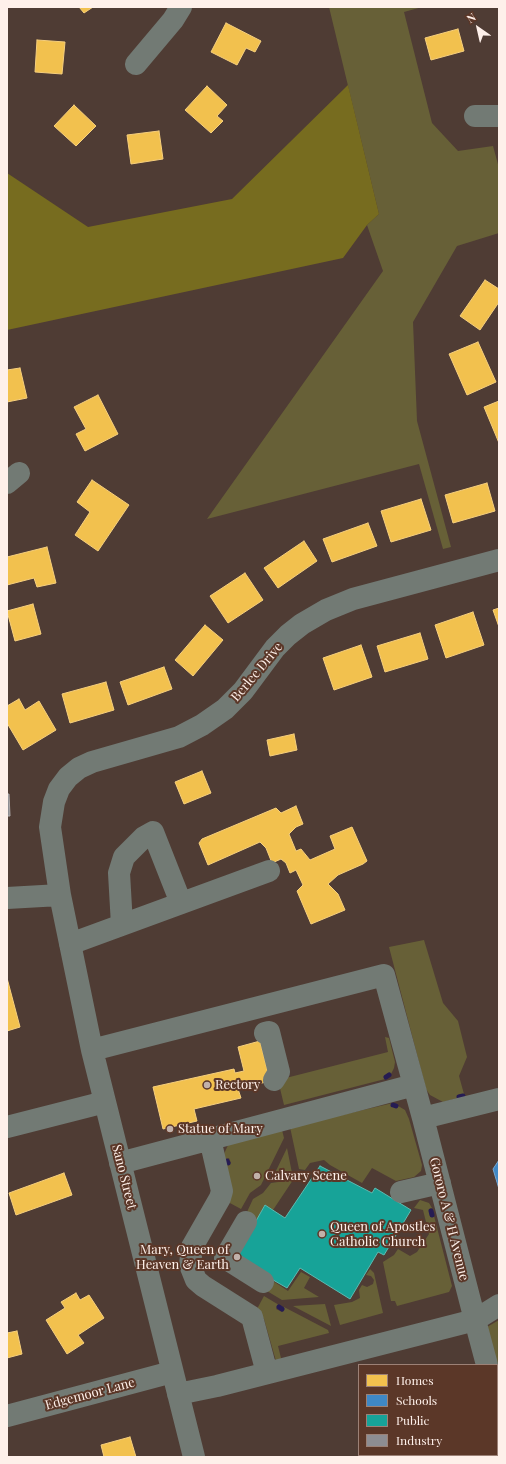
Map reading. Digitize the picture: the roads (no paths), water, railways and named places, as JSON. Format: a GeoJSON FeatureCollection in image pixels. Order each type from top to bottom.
{"type":"FeatureCollection","features":[{"type":"Feature","properties":{"kind":"street"},"geometry":{"type":"LineString","coordinates":[[136,64],[173,20],[181,7]]}},
{"type":"Feature","properties":{"kind":"street"},"geometry":{"type":"LineString","coordinates":[[475,116],[499,116]]}},
{"type":"Feature","properties":{"kind":"street","name":"Berlee Drive"},"geometry":{"type":"LineString","coordinates":[[60,895],[50,827],[51,814],[59,789],[68,777],[79,768],[92,762],[179,737],[202,726],[225,709],[243,691],[275,648],[288,635],[302,624],[326,610],[353,599],[499,560]]}},
{"type":"Feature","properties":{"kind":"street"},"geometry":{"type":"LineString","coordinates":[[122,925],[118,889],[119,873],[124,857],[144,838],[154,832],[181,903]]}},
{"type":"Feature","properties":{"kind":"street"},"geometry":{"type":"LineString","coordinates":[[70,944],[269,872]]}},
{"type":"Feature","properties":{"kind":"street"},"geometry":{"type":"LineString","coordinates":[[7,898],[60,895]]}},
{"type":"Feature","properties":{"kind":"street","name":"Sano Street"},"geometry":{"type":"LineString","coordinates":[[60,895],[92,1050],[194,1457]]}},
{"type":"Feature","properties":{"kind":"street","name":"Gororo A & H Avenue"},"geometry":{"type":"LineString","coordinates":[[92,1050],[384,975],[487,1364]]}},
{"type":"Feature","properties":{"kind":"street"},"geometry":{"type":"LineString","coordinates":[[265,1033],[270,1032],[279,1072],[274,1080]]}},
{"type":"Feature","properties":{"kind":"street"},"geometry":{"type":"LineString","coordinates":[[120,1163],[414,1085]]}},
{"type":"Feature","properties":{"kind":"street"},"geometry":{"type":"LineString","coordinates":[[423,1118],[499,1099]]}},
{"type":"Feature","properties":{"kind":"street"},"geometry":{"type":"LineString","coordinates":[[7,1127],[105,1102]]}},
{"type":"Feature","properties":{"kind":"street"},"geometry":{"type":"LineString","coordinates":[[210,1139],[222,1191],[220,1198],[192,1247],[190,1265],[196,1280],[203,1286],[252,1317],[267,1373]]}},
{"type":"Feature","properties":{"kind":"street"},"geometry":{"type":"LineString","coordinates":[[401,1192],[440,1183]]}},
{"type":"Feature","properties":{"kind":"street"},"geometry":{"type":"LineString","coordinates":[[246,1222],[225,1258],[263,1282]]}},
{"type":"Feature","properties":{"kind":"street"},"geometry":{"type":"LineString","coordinates":[[178,1394],[475,1320],[499,1304]]}},
{"type":"Feature","properties":{"kind":"street","name":"Edgemoor Lane"},"geometry":{"type":"LineString","coordinates":[[7,1416],[172,1372]]}},
{"type":"Feature","properties":{"kind":"waterway"},"geometry":{"type":"LineString","coordinates":[[459,1097],[463,1096]]}},
{"type":"Feature","properties":{"kind":"waterway"},"geometry":{"type":"LineString","coordinates":[[431,1211],[432,1215]]}},
{"type":"Feature","properties":{"kind":"place","name":"Rectory"},"geometry":{"type":"Point","coordinates":[207,1085]}},
{"type":"Feature","properties":{"kind":"place","name":"Statue of Mary"},"geometry":{"type":"Point","coordinates":[170,1129]}},
{"type":"Feature","properties":{"kind":"place","name":"Calvary Scene"},"geometry":{"type":"Point","coordinates":[257,1176]}},
{"type":"Feature","properties":{"kind":"place","name":"Queen of Apostles Catholic Church"},"geometry":{"type":"Point","coordinates":[322,1234]}},
{"type":"Feature","properties":{"kind":"place","name":"Mary, Queen of Heaven & Earth"},"geometry":{"type":"Point","coordinates":[237,1257]}}]}
